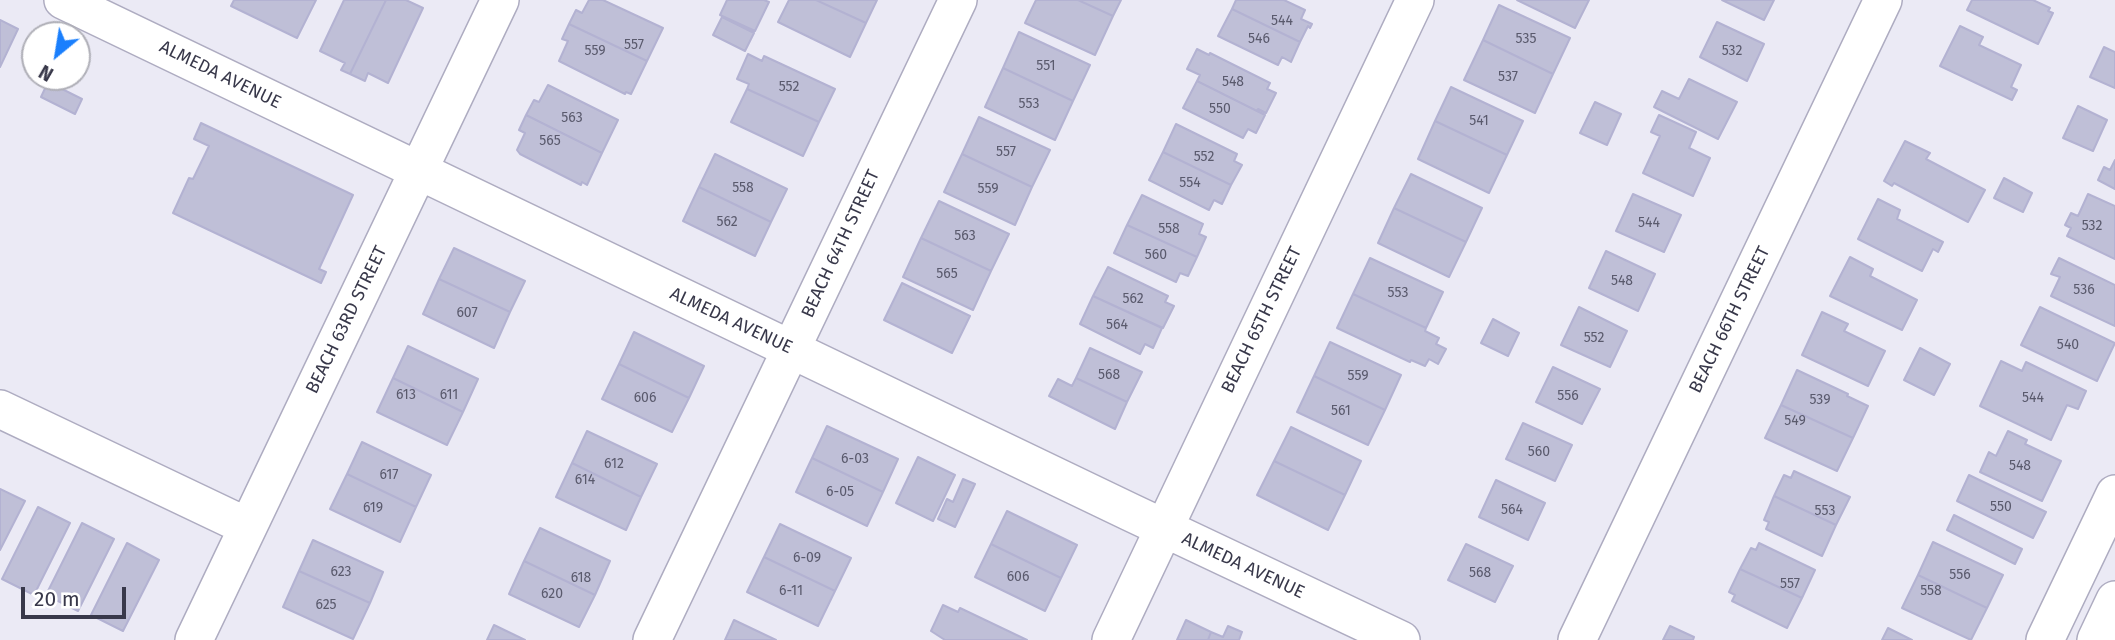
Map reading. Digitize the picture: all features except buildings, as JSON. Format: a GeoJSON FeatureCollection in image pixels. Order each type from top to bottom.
{"type":"FeatureCollection","features":[{"type":"Feature","properties":{"kind":"street","name":"ALMEDA AVENUE"},"geometry":{"type":"LineString","coordinates":[[63,0],[1401,640]]}},
{"type":"Feature","properties":{"kind":"street","name":"BEACH 63RD STREET"},"geometry":{"type":"LineString","coordinates":[[194,640],[500,0]]}},
{"type":"Feature","properties":{"kind":"street","name":"BEACH 64TH STREET"},"geometry":{"type":"LineString","coordinates":[[652,640],[958,0]]}},
{"type":"Feature","properties":{"kind":"street","name":"BEACH 65TH STREET"},"geometry":{"type":"LineString","coordinates":[[1111,640],[1415,0]]}},
{"type":"Feature","properties":{"kind":"street","name":"BEACH 66TH STREET"},"geometry":{"type":"LineString","coordinates":[[1577,640],[1884,0]]}},
{"type":"Feature","properties":{"kind":"street"},"geometry":{"type":"LineString","coordinates":[[0,409],[248,527]]}},
{"type":"Feature","properties":{"kind":"street"},"geometry":{"type":"LineString","coordinates":[[2045,640],[2115,494]]}},
{"type":"Feature","properties":{"kind":"street"},"geometry":{"type":"LineString","coordinates":[[2096,640],[2115,600]]}}]}
